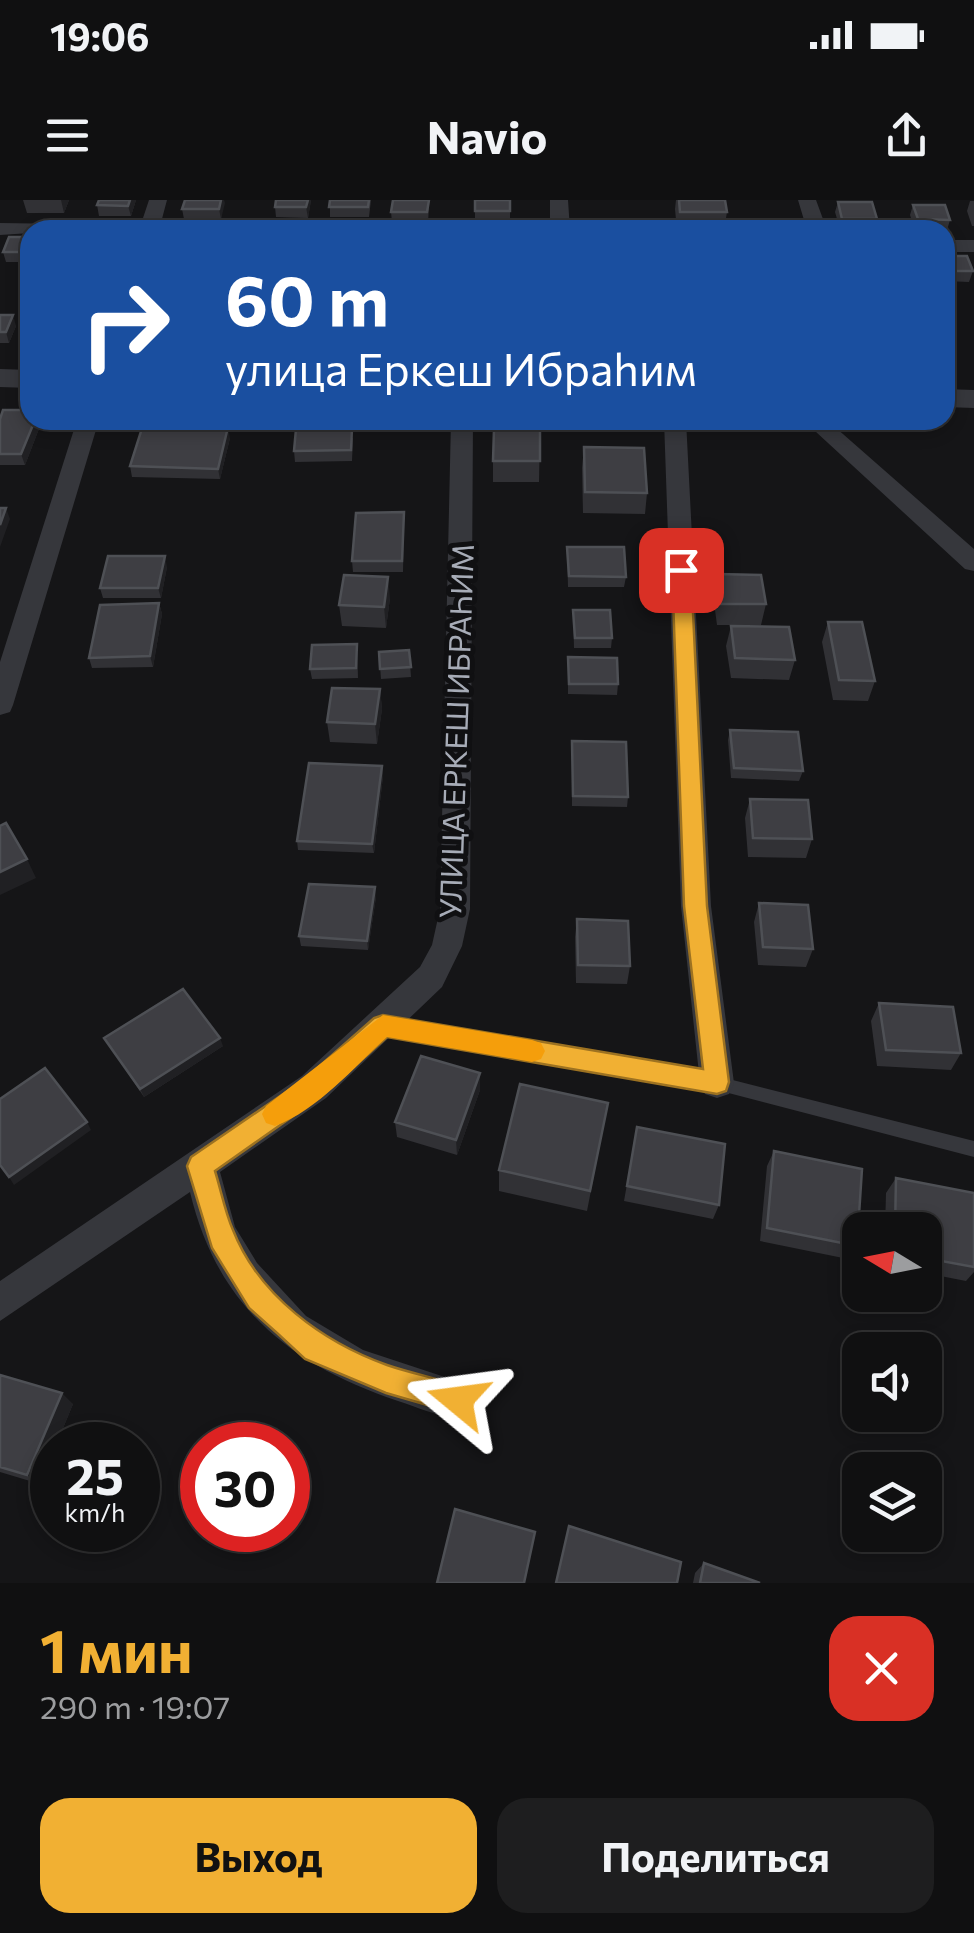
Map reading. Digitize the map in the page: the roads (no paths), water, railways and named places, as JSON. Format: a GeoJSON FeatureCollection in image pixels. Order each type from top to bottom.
{"type":"FeatureCollection","features":[{"type":"Feature","properties":{"kind":"street"},"geometry":{"type":"LineString","coordinates":[[0,705],[85,430]]}},
{"type":"Feature","properties":{"kind":"street","name":"УЛИЦА ЕРКЕШ ИБРАҺИМ"},"geometry":{"type":"LineString","coordinates":[[0,1303],[314,1087],[431,977],[446,946],[456,910],[462,430]]}},
{"type":"Feature","properties":{"kind":"street"},"geometry":{"type":"LineString","coordinates":[[675,430],[696,906],[717,1082]]}},
{"type":"Feature","properties":{"kind":"street"},"geometry":{"type":"LineString","coordinates":[[825,430],[974,563]]}},
{"type":"Feature","properties":{"kind":"street"},"geometry":{"type":"LineString","coordinates":[[200,1166],[222,1239],[259,1298],[287,1324],[316,1349],[386,1379],[458,1400]]}},
{"type":"Feature","properties":{"kind":"lane"},"geometry":{"type":"LineString","coordinates":[[383,1026],[717,1082],[974,1149]]}}]}
